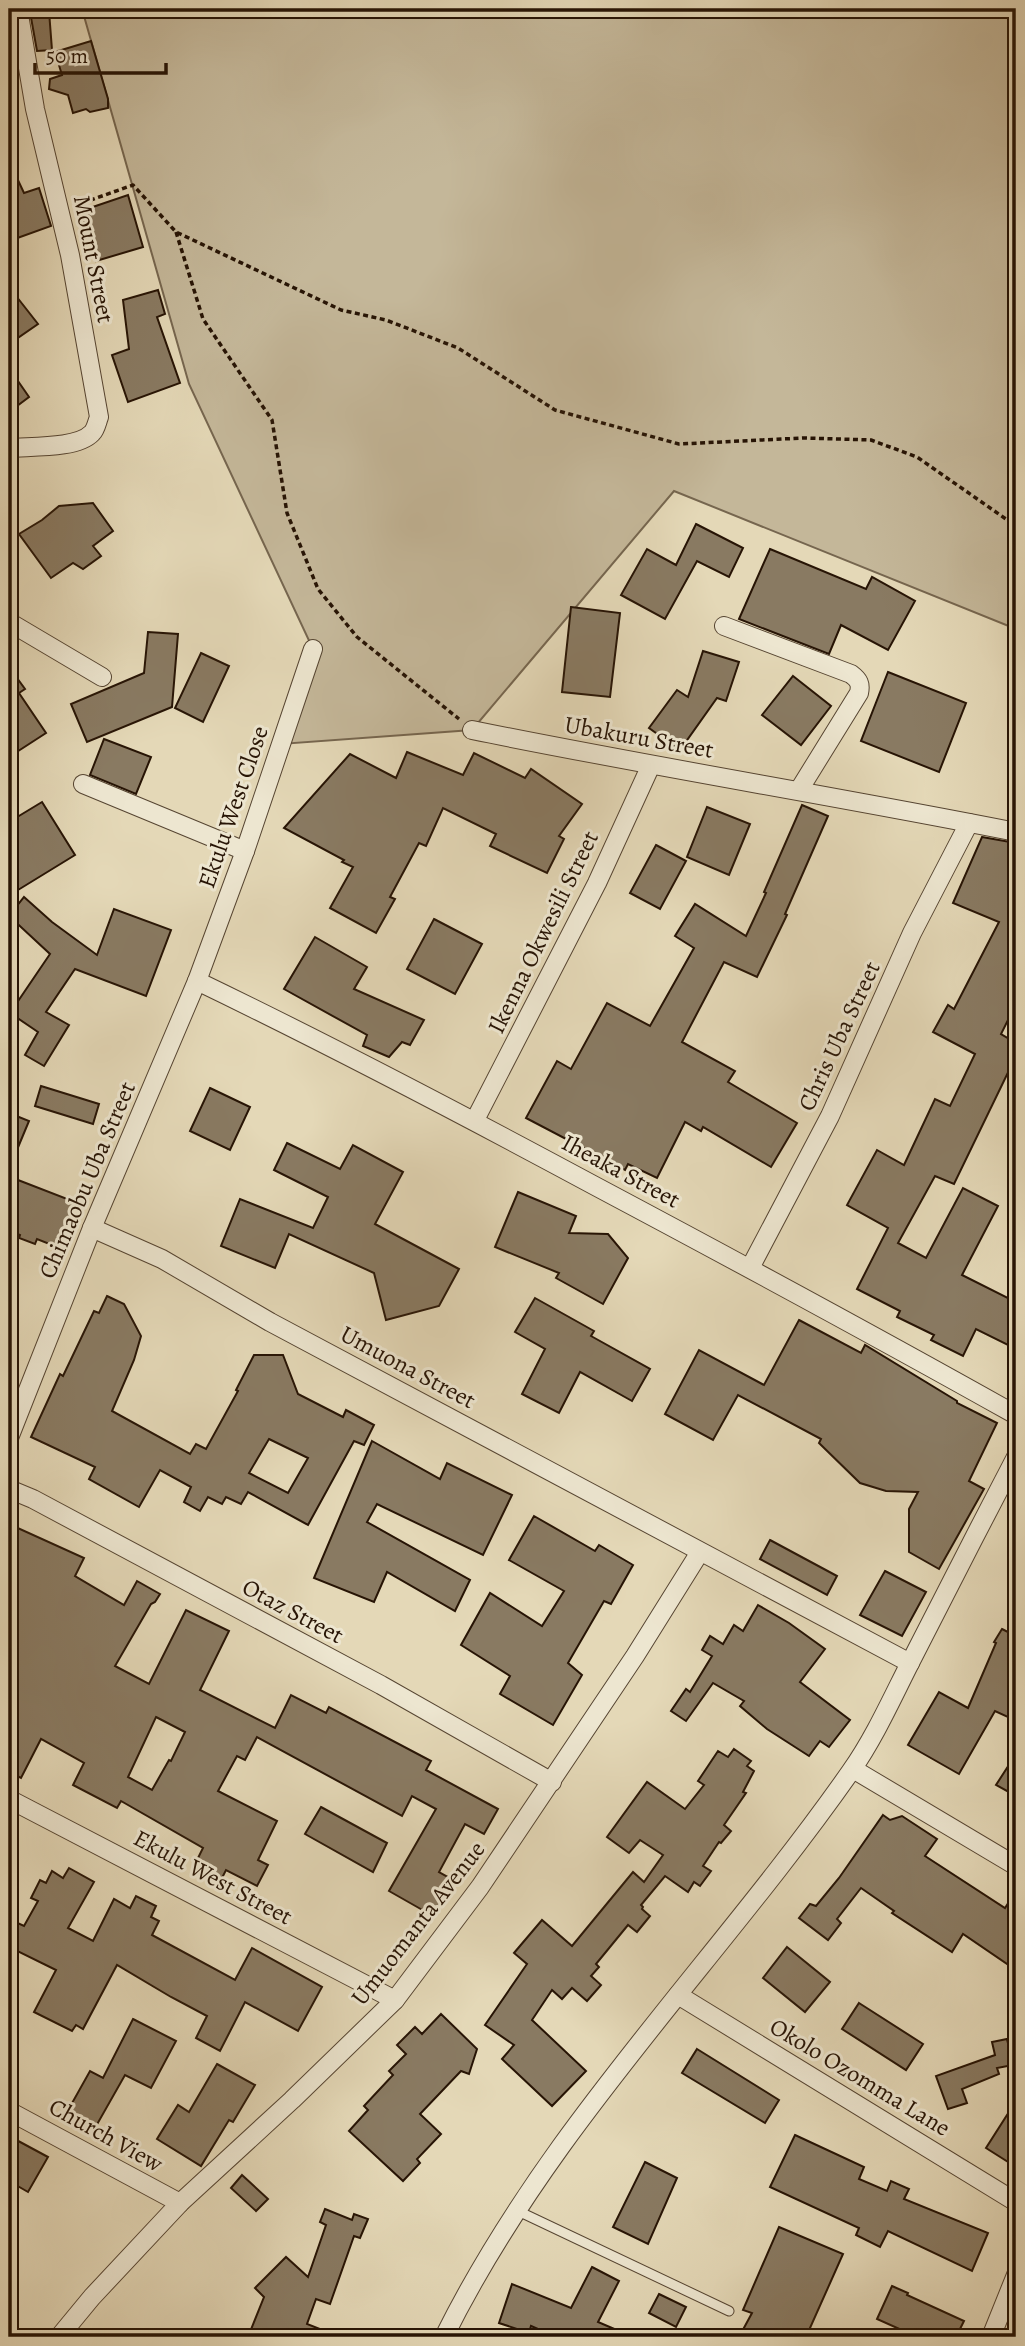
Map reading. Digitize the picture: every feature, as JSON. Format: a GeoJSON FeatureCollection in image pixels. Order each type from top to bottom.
{"type":"FeatureCollection","features":[{"type":"Feature","properties":{"kind":"street","name":"Mount Street"},"geometry":{"type":"LineString","coordinates":[[9,448],[66,444],[83,439],[94,432],[99,417],[60,211],[15,18]]}},
{"type":"Feature","properties":{"kind":"street"},"geometry":{"type":"LineString","coordinates":[[9,622],[102,677]]}},
{"type":"Feature","properties":{"kind":"street"},"geometry":{"type":"LineString","coordinates":[[724,626],[858,679],[859,694],[799,790]]}},
{"type":"Feature","properties":{"kind":"street","name":"Ekulu West Close"},"geometry":{"type":"LineString","coordinates":[[197,981],[245,851],[313,649]]}},
{"type":"Feature","properties":{"kind":"street","name":"Ubakuru Street"},"geometry":{"type":"LineString","coordinates":[[472,730],[1016,832]]}},
{"type":"Feature","properties":{"kind":"street","name":"Ikenna Okwesili Street"},"geometry":{"type":"LineString","coordinates":[[475,1121],[597,883],[651,765]]}},
{"type":"Feature","properties":{"kind":"street"},"geometry":{"type":"LineString","coordinates":[[83,784],[245,851]]}},
{"type":"Feature","properties":{"kind":"street","name":"Chris Uba Street"},"geometry":{"type":"LineString","coordinates":[[750,1268],[830,1116],[912,933],[969,823]]}},
{"type":"Feature","properties":{"kind":"street","name":"Iheaka Street"},"geometry":{"type":"LineString","coordinates":[[197,981],[308,1034],[475,1121],[750,1268],[1016,1415]]}},
{"type":"Feature","properties":{"kind":"street","name":"Chimaobu Uba Street"},"geometry":{"type":"LineString","coordinates":[[9,1438],[92,1228],[197,981]]}},
{"type":"Feature","properties":{"kind":"street","name":"Umuona Street"},"geometry":{"type":"LineString","coordinates":[[92,1228],[162,1259],[270,1322],[910,1663]]}},
{"type":"Feature","properties":{"kind":"street"},"geometry":{"type":"LineString","coordinates":[[444,2337],[474,2280],[518,2211],[601,2092],[804,1836],[853,1769],[1016,1457]]}},
{"type":"Feature","properties":{"kind":"street","name":"Otaz Street"},"geometry":{"type":"LineString","coordinates":[[9,1489],[33,1499],[381,1685],[552,1782]]}},
{"type":"Feature","properties":{"kind":"street","name":"Umuomanta Avenue"},"geometry":{"type":"LineString","coordinates":[[59,2337],[92,2297],[180,2203],[292,2101],[395,2000],[480,1887],[552,1782],[700,1552]]}},
{"type":"Feature","properties":{"kind":"street"},"geometry":{"type":"LineString","coordinates":[[853,1769],[1016,1866]]}},
{"type":"Feature","properties":{"kind":"street","name":"Ekulu West Street"},"geometry":{"type":"LineString","coordinates":[[9,1800],[395,2000]]}},
{"type":"Feature","properties":{"kind":"street","name":"Okolo Ozomma Lane"},"geometry":{"type":"LineString","coordinates":[[678,1995],[1016,2202]]}},
{"type":"Feature","properties":{"kind":"street","name":"Church View"},"geometry":{"type":"LineString","coordinates":[[9,2111],[180,2203]]}},
{"type":"Feature","properties":{"kind":"street"},"geometry":{"type":"LineString","coordinates":[[991,2337],[1016,2275]]}},
{"type":"Feature","properties":{"kind":"lane"},"geometry":{"type":"LineString","coordinates":[[518,2211],[729,2311]]}},
{"type":"Feature","properties":{"kind":"path"},"geometry":{"type":"LineString","coordinates":[[60,211],[132,185],[176,232],[341,310],[386,320],[458,348],[555,410],[679,444],[803,438],[871,440],[917,457],[1016,526]]}},
{"type":"Feature","properties":{"kind":"path"},"geometry":{"type":"LineString","coordinates":[[176,232],[203,319],[272,420],[287,513],[318,589],[357,638],[472,730]]}},
{"type":"Feature","properties":{"kind":"shaded area"},"geometry":{"type":"Polygon","coordinates":[[[82,9],[1016,9],[1016,629],[674,491],[472,730],[281,744],[313,649],[189,384],[82,9]]]}},
{"type":"Feature","properties":{"kind":"building"},"geometry":{"type":"Polygon","coordinates":[[[49,11],[52,50],[37,51],[30,12],[49,11]]]}},
{"type":"Feature","properties":{"kind":"building"},"geometry":{"type":"Polygon","coordinates":[[[91,41],[108,99],[108,108],[90,112],[86,109],[73,113],[68,95],[49,89],[50,79],[62,75],[55,52],[91,41]]]}},
{"type":"Feature","properties":{"kind":"building"},"geometry":{"type":"Polygon","coordinates":[[[9,161],[24,193],[39,188],[51,226],[9,241],[9,161]]]}},
{"type":"Feature","properties":{"kind":"building"},"geometry":{"type":"Polygon","coordinates":[[[128,195],[143,247],[96,261],[81,211],[128,195]]]}},
{"type":"Feature","properties":{"kind":"building"},"geometry":{"type":"Polygon","coordinates":[[[9,287],[38,324],[9,344],[9,287]]]}},
{"type":"Feature","properties":{"kind":"building"},"geometry":{"type":"Polygon","coordinates":[[[158,290],[165,314],[157,317],[180,383],[128,402],[112,355],[129,349],[123,300],[158,290]]]}},
{"type":"Feature","properties":{"kind":"building"},"geometry":{"type":"Polygon","coordinates":[[[9,368],[29,397],[9,412],[9,368]]]}},
{"type":"Feature","properties":{"kind":"building"},"geometry":{"type":"Polygon","coordinates":[[[93,503],[113,531],[93,546],[101,556],[83,569],[73,563],[51,578],[19,534],[59,506],[93,503]]]}},
{"type":"Feature","properties":{"kind":"building"},"geometry":{"type":"Polygon","coordinates":[[[696,524],[743,548],[729,577],[697,561],[665,619],[621,595],[647,549],[676,565],[696,524]]]}},
{"type":"Feature","properties":{"kind":"building"},"geometry":{"type":"Polygon","coordinates":[[[770,549],[866,589],[872,577],[915,601],[888,650],[841,625],[829,654],[739,619],[770,549]]]}},
{"type":"Feature","properties":{"kind":"building"},"geometry":{"type":"Polygon","coordinates":[[[571,607],[620,613],[610,697],[562,692],[571,607]]]}},
{"type":"Feature","properties":{"kind":"building"},"geometry":{"type":"Polygon","coordinates":[[[148,632],[178,634],[172,707],[87,742],[71,704],[144,673],[148,632]]]}},
{"type":"Feature","properties":{"kind":"building"},"geometry":{"type":"Polygon","coordinates":[[[703,651],[739,662],[726,701],[717,698],[680,750],[649,728],[677,690],[688,697],[703,651]]]}},
{"type":"Feature","properties":{"kind":"building"},"geometry":{"type":"Polygon","coordinates":[[[201,653],[229,666],[203,722],[175,708],[201,653]]]}},
{"type":"Feature","properties":{"kind":"building"},"geometry":{"type":"Polygon","coordinates":[[[9,667],[25,689],[19,693],[46,733],[9,757],[9,667]]]}},
{"type":"Feature","properties":{"kind":"building"},"geometry":{"type":"Polygon","coordinates":[[[888,672],[966,703],[939,772],[861,741],[888,672]]]}},
{"type":"Feature","properties":{"kind":"building"},"geometry":{"type":"Polygon","coordinates":[[[793,676],[831,706],[801,745],[762,715],[793,676]]]}},
{"type":"Feature","properties":{"kind":"building"},"geometry":{"type":"Polygon","coordinates":[[[104,739],[151,757],[136,794],[90,775],[104,739]]]}},
{"type":"Feature","properties":{"kind":"building"},"geometry":{"type":"Polygon","coordinates":[[[407,752],[463,775],[474,753],[525,778],[531,769],[582,804],[559,836],[564,839],[547,873],[490,846],[496,834],[443,808],[426,846],[419,843],[390,897],[395,899],[376,933],[330,908],[353,867],[284,828],[350,754],[396,778],[407,752]]]}},
{"type":"Feature","properties":{"kind":"building"},"geometry":{"type":"Polygon","coordinates":[[[42,802],[75,855],[18,890],[9,876],[9,822],[42,802]]]}},
{"type":"Feature","properties":{"kind":"building"},"geometry":{"type":"Polygon","coordinates":[[[802,805],[828,816],[785,914],[787,915],[757,977],[724,962],[682,1042],[735,1071],[728,1082],[797,1123],[771,1167],[703,1127],[701,1131],[685,1122],[657,1178],[628,1164],[625,1170],[526,1118],[557,1061],[571,1069],[607,1003],[650,1026],[694,948],[675,936],[695,904],[746,936],[802,805]]]}},
{"type":"Feature","properties":{"kind":"building"},"geometry":{"type":"Polygon","coordinates":[[[707,807],[750,824],[729,875],[687,857],[707,807]]]}},
{"type":"Feature","properties":{"kind":"building"},"geometry":{"type":"Polygon","coordinates":[[[982,837],[1016,843],[1016,1004],[1001,1034],[1016,1043],[1016,1056],[954,1184],[935,1176],[898,1243],[926,1258],[963,1188],[998,1206],[962,1275],[1016,1302],[1016,1349],[976,1329],[963,1356],[931,1340],[934,1335],[897,1317],[900,1311],[857,1289],[888,1228],[847,1205],[877,1150],[904,1165],[935,1099],[950,1106],[975,1054],[933,1032],[948,1005],[954,1009],[999,922],[953,903],[982,837]]]}},
{"type":"Feature","properties":{"kind":"building"},"geometry":{"type":"Polygon","coordinates":[[[656,845],[686,861],[660,909],[630,893],[656,845]]]}},
{"type":"Feature","properties":{"kind":"building"},"geometry":{"type":"Polygon","coordinates":[[[24,897],[52,922],[97,955],[114,909],[171,930],[146,996],[75,969],[46,1012],[69,1025],[44,1066],[25,1055],[38,1032],[10,1013],[50,954],[9,916],[24,897]]]}},
{"type":"Feature","properties":{"kind":"building"},"geometry":{"type":"Polygon","coordinates":[[[434,919],[482,944],[455,994],[407,969],[434,919]]]}},
{"type":"Feature","properties":{"kind":"building"},"geometry":{"type":"Polygon","coordinates":[[[315,937],[367,967],[354,989],[424,1020],[410,1045],[402,1042],[389,1057],[363,1046],[367,1035],[284,989],[315,937]]]}},
{"type":"Feature","properties":{"kind":"building"},"geometry":{"type":"Polygon","coordinates":[[[41,1086],[99,1104],[93,1124],[35,1106],[41,1086]]]}},
{"type":"Feature","properties":{"kind":"building"},"geometry":{"type":"Polygon","coordinates":[[[210,1088],[250,1107],[230,1150],[190,1131],[210,1088]]]}},
{"type":"Feature","properties":{"kind":"building"},"geometry":{"type":"Polygon","coordinates":[[[9,1113],[29,1121],[9,1169],[9,1113]]]}},
{"type":"Feature","properties":{"kind":"building"},"geometry":{"type":"Polygon","coordinates":[[[287,1143],[340,1169],[353,1145],[403,1172],[375,1224],[459,1269],[439,1306],[386,1320],[374,1273],[289,1234],[275,1268],[221,1246],[240,1199],[313,1228],[328,1197],[274,1170],[287,1143]]]}},
{"type":"Feature","properties":{"kind":"building"},"geometry":{"type":"Polygon","coordinates":[[[18,1180],[75,1202],[57,1247],[37,1239],[35,1244],[19,1238],[20,1235],[9,1230],[9,1204],[18,1180]]]}},
{"type":"Feature","properties":{"kind":"building"},"geometry":{"type":"Polygon","coordinates":[[[518,1192],[576,1216],[569,1233],[608,1234],[628,1258],[603,1304],[556,1278],[559,1273],[495,1247],[518,1192]]]}},
{"type":"Feature","properties":{"kind":"building"},"geometry":{"type":"Polygon","coordinates":[[[107,1296],[124,1304],[141,1336],[134,1360],[112,1411],[190,1454],[196,1444],[206,1449],[238,1391],[236,1390],[254,1355],[283,1355],[298,1394],[343,1417],[346,1410],[374,1425],[364,1445],[354,1441],[308,1525],[248,1492],[241,1504],[226,1497],[222,1504],[208,1497],[200,1511],[184,1502],[191,1487],[160,1470],[139,1507],[89,1479],[95,1467],[31,1437],[60,1374],[63,1376],[94,1311],[99,1313],[107,1296]],[[269,1439],[249,1473],[288,1493],[308,1458],[269,1439]]]}},
{"type":"Feature","properties":{"kind":"building"},"geometry":{"type":"Polygon","coordinates":[[[535,1298],[594,1331],[591,1336],[650,1369],[632,1401],[580,1372],[559,1413],[522,1394],[545,1349],[515,1332],[535,1298]]]}},
{"type":"Feature","properties":{"kind":"building"},"geometry":{"type":"Polygon","coordinates":[[[799,1320],[861,1353],[865,1345],[957,1403],[997,1423],[969,1481],[984,1489],[939,1569],[909,1552],[909,1509],[918,1492],[886,1491],[860,1483],[819,1443],[821,1439],[738,1395],[713,1440],[665,1414],[699,1350],[764,1385],[799,1320]]]}},
{"type":"Feature","properties":{"kind":"building"},"geometry":{"type":"Polygon","coordinates":[[[372,1441],[440,1479],[447,1463],[512,1495],[483,1555],[377,1504],[367,1522],[470,1580],[455,1611],[387,1572],[374,1602],[314,1578],[372,1441]]]}},
{"type":"Feature","properties":{"kind":"building"},"geometry":{"type":"Polygon","coordinates":[[[534,1516],[595,1551],[599,1545],[633,1565],[611,1604],[604,1601],[568,1663],[582,1675],[553,1725],[500,1694],[510,1676],[461,1645],[490,1593],[542,1626],[564,1591],[509,1560],[534,1516]]]}},
{"type":"Feature","properties":{"kind":"building"},"geometry":{"type":"Polygon","coordinates":[[[9,1524],[84,1558],[75,1576],[124,1605],[137,1581],[160,1594],[151,1604],[115,1666],[149,1684],[186,1610],[229,1631],[200,1690],[275,1728],[291,1695],[326,1713],[329,1707],[431,1761],[426,1770],[498,1809],[484,1834],[465,1824],[439,1872],[453,1880],[433,1916],[389,1891],[436,1809],[412,1796],[402,1816],[257,1737],[245,1760],[237,1756],[218,1791],[277,1821],[258,1860],[268,1865],[257,1886],[226,1870],[222,1878],[195,1864],[203,1848],[121,1801],[117,1808],[73,1785],[84,1763],[41,1739],[21,1778],[9,1772],[9,1524]],[[156,1717],[128,1777],[152,1790],[169,1760],[171,1761],[185,1732],[156,1717]]]}},
{"type":"Feature","properties":{"kind":"building"},"geometry":{"type":"Polygon","coordinates":[[[770,1540],[837,1576],[827,1595],[760,1559],[770,1540]]]}},
{"type":"Feature","properties":{"kind":"building"},"geometry":{"type":"Polygon","coordinates":[[[885,1571],[926,1592],[902,1636],[860,1615],[885,1571]]]}},
{"type":"Feature","properties":{"kind":"building"},"geometry":{"type":"Polygon","coordinates":[[[758,1605],[825,1649],[800,1682],[850,1720],[829,1747],[820,1741],[809,1756],[767,1729],[740,1706],[744,1701],[713,1683],[686,1721],[671,1711],[686,1689],[690,1692],[712,1656],[702,1650],[710,1636],[723,1644],[734,1625],[743,1631],[758,1605]]]}},
{"type":"Feature","properties":{"kind":"building"},"geometry":{"type":"Polygon","coordinates":[[[1002,1629],[1016,1636],[1016,1703],[1010,1718],[995,1711],[959,1774],[908,1745],[939,1692],[968,1708],[996,1643],[994,1642],[1002,1629]]]}},
{"type":"Feature","properties":{"kind":"building"},"geometry":{"type":"Polygon","coordinates":[[[734,1749],[751,1761],[747,1766],[754,1771],[743,1792],[746,1793],[724,1825],[731,1831],[719,1842],[703,1866],[711,1871],[700,1886],[694,1882],[688,1892],[665,1876],[641,1905],[650,1916],[637,1932],[628,1925],[596,1964],[599,1967],[591,1976],[601,1985],[587,2001],[572,1988],[562,1999],[552,1990],[532,2020],[586,2071],[552,2106],[502,2059],[514,2045],[485,2025],[527,1964],[514,1953],[542,1920],[572,1946],[633,1872],[644,1882],[663,1855],[640,1840],[629,1853],[607,1837],[647,1782],[685,1809],[704,1785],[698,1781],[718,1751],[728,1757],[734,1749]]]}},
{"type":"Feature","properties":{"kind":"building"},"geometry":{"type":"Polygon","coordinates":[[[1016,1754],[1016,1796],[996,1785],[1016,1754]]]}},
{"type":"Feature","properties":{"kind":"building"},"geometry":{"type":"Polygon","coordinates":[[[321,1807],[387,1843],[373,1872],[305,1834],[321,1807]]]}},
{"type":"Feature","properties":{"kind":"building"},"geometry":{"type":"Polygon","coordinates":[[[883,1815],[890,1820],[902,1816],[937,1839],[925,1856],[1005,1908],[1016,1891],[1016,1970],[963,1934],[952,1952],[892,1913],[894,1911],[861,1888],[837,1919],[841,1923],[828,1940],[799,1918],[810,1904],[816,1906],[839,1878],[883,1815]]]}},
{"type":"Feature","properties":{"kind":"building"},"geometry":{"type":"Polygon","coordinates":[[[69,1868],[94,1882],[68,1928],[93,1941],[114,1899],[130,1908],[136,1896],[156,1906],[151,1917],[159,1921],[152,1935],[235,1980],[252,1948],[322,1987],[298,2031],[245,2002],[220,2051],[196,2038],[207,2016],[117,1965],[83,2029],[76,2025],[72,2031],[34,2012],[56,1970],[9,1947],[9,1919],[24,1926],[38,1901],[31,1898],[40,1880],[46,1883],[52,1871],[63,1878],[69,1868]]]}},
{"type":"Feature","properties":{"kind":"building"},"geometry":{"type":"Polygon","coordinates":[[[787,1947],[830,1982],[805,2012],[763,1978],[787,1947]]]}},
{"type":"Feature","properties":{"kind":"building"},"geometry":{"type":"Polygon","coordinates":[[[859,2003],[923,2044],[906,2070],[842,2029],[859,2003]]]}},
{"type":"Feature","properties":{"kind":"building"},"geometry":{"type":"Polygon","coordinates":[[[441,2014],[477,2049],[469,2074],[461,2071],[420,2114],[441,2134],[417,2159],[420,2163],[403,2181],[349,2131],[368,2110],[364,2106],[393,2075],[389,2071],[406,2054],[397,2045],[415,2027],[422,2034],[441,2014]]]}},
{"type":"Feature","properties":{"kind":"building"},"geometry":{"type":"Polygon","coordinates":[[[133,2019],[176,2041],[151,2088],[125,2075],[95,2128],[67,2112],[90,2071],[103,2078],[133,2019]]]}},
{"type":"Feature","properties":{"kind":"building"},"geometry":{"type":"Polygon","coordinates":[[[1007,2039],[1013,2065],[997,2068],[999,2074],[962,2089],[967,2103],[948,2109],[936,2076],[995,2055],[992,2042],[1007,2039]]]}},
{"type":"Feature","properties":{"kind":"building"},"geometry":{"type":"Polygon","coordinates":[[[697,2049],[779,2100],[765,2123],[682,2073],[697,2049]]]}},
{"type":"Feature","properties":{"kind":"building"},"geometry":{"type":"Polygon","coordinates":[[[217,2064],[255,2085],[233,2122],[229,2120],[201,2166],[157,2139],[178,2105],[189,2112],[217,2064]]]}},
{"type":"Feature","properties":{"kind":"building"},"geometry":{"type":"Polygon","coordinates":[[[1016,2101],[1016,2167],[986,2148],[1016,2101]]]}},
{"type":"Feature","properties":{"kind":"building"},"geometry":{"type":"Polygon","coordinates":[[[795,2135],[864,2167],[859,2179],[887,2191],[891,2181],[909,2189],[904,2199],[988,2233],[972,2271],[888,2231],[880,2247],[856,2235],[859,2228],[770,2187],[795,2135]]]}},
{"type":"Feature","properties":{"kind":"building"},"geometry":{"type":"Polygon","coordinates":[[[9,2136],[48,2157],[28,2192],[9,2181],[9,2136]]]}},
{"type":"Feature","properties":{"kind":"building"},"geometry":{"type":"Polygon","coordinates":[[[645,2162],[677,2178],[648,2244],[613,2227],[645,2162]]]}},
{"type":"Feature","properties":{"kind":"building"},"geometry":{"type":"Polygon","coordinates":[[[242,2175],[268,2199],[256,2211],[231,2188],[242,2175]]]}},
{"type":"Feature","properties":{"kind":"building"},"geometry":{"type":"Polygon","coordinates":[[[325,2209],[352,2220],[354,2214],[368,2219],[360,2238],[354,2236],[330,2304],[316,2299],[307,2324],[340,2337],[248,2337],[264,2297],[255,2288],[286,2257],[308,2277],[326,2225],[320,2222],[325,2209]]]}},
{"type":"Feature","properties":{"kind":"building"},"geometry":{"type":"Polygon","coordinates":[[[779,2227],[843,2254],[806,2337],[739,2337],[752,2313],[743,2310],[779,2227]]]}},
{"type":"Feature","properties":{"kind":"building"},"geometry":{"type":"Polygon","coordinates":[[[592,2267],[619,2281],[598,2322],[633,2337],[556,2337],[531,2326],[529,2333],[499,2323],[512,2284],[571,2308],[592,2267]]]}},
{"type":"Feature","properties":{"kind":"building"},"geometry":{"type":"Polygon","coordinates":[[[892,2286],[964,2321],[956,2337],[901,2337],[904,2331],[877,2319],[892,2286]]]}},
{"type":"Feature","properties":{"kind":"building"},"geometry":{"type":"Polygon","coordinates":[[[659,2294],[686,2307],[676,2327],[649,2313],[659,2294]]]}}]}
